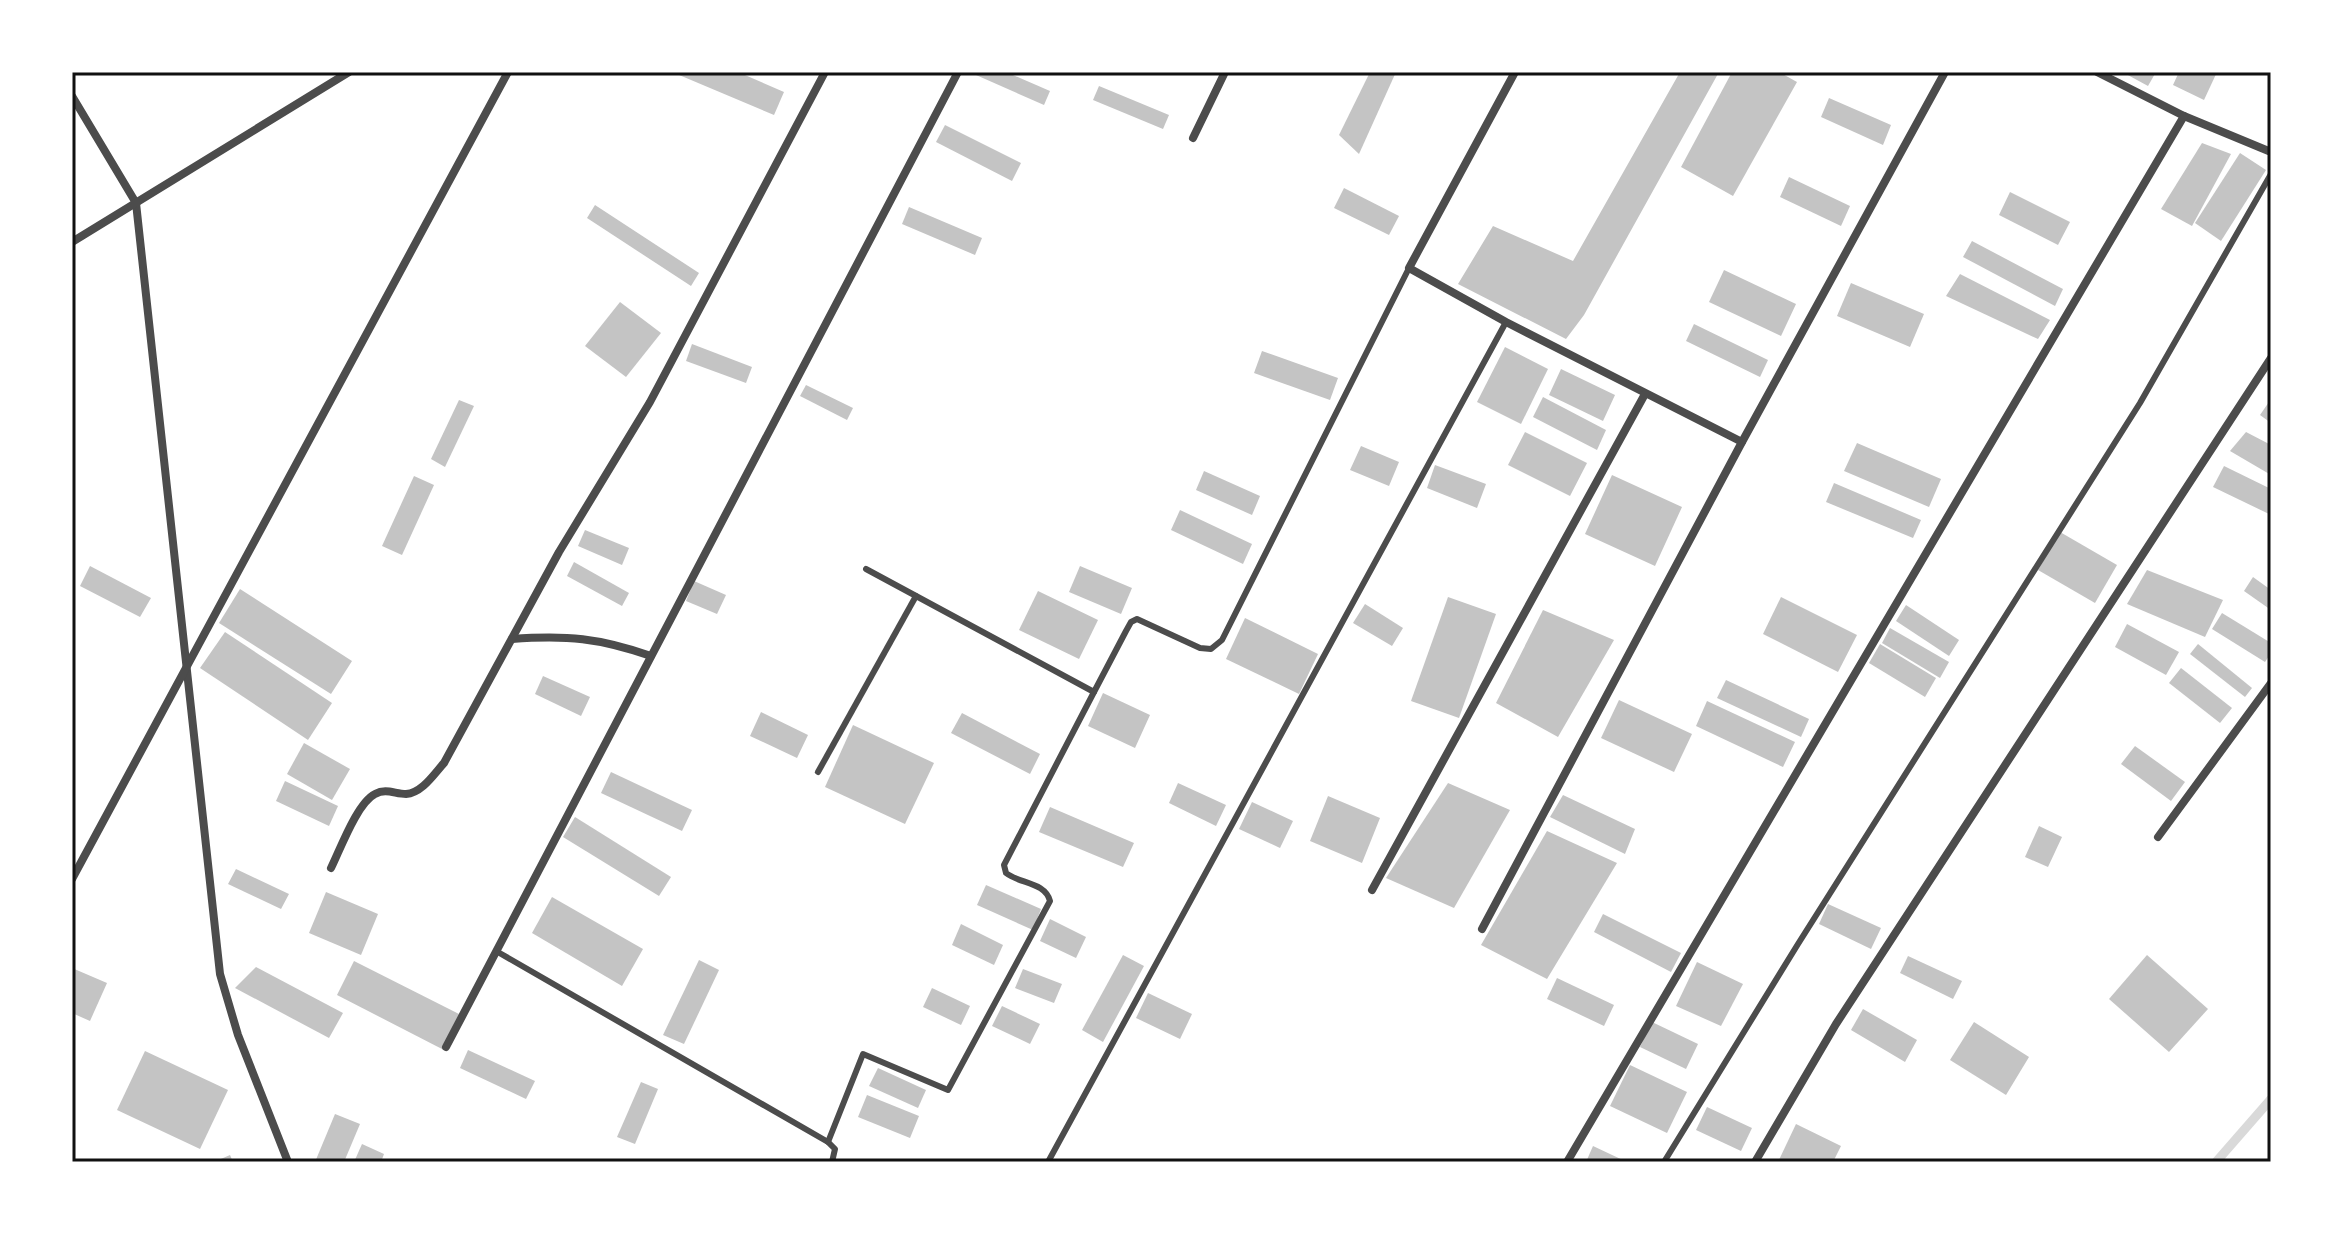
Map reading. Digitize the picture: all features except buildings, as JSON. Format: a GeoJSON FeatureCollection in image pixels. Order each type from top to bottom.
{"type":"FeatureCollection","features":[{"type":"Feature","properties":{"kind":"street"},"geometry":{"type":"LineString","coordinates":[[72,242],[349,72]]}},
{"type":"Feature","properties":{"kind":"street"},"geometry":{"type":"LineString","coordinates":[[72,879],[508,72]]}},
{"type":"Feature","properties":{"kind":"street"},"geometry":{"type":"LineString","coordinates":[[331,868],[360,810],[372,795],[384,791],[407,794],[419,790],[444,763],[559,552],[650,402],[825,72]]}},
{"type":"Feature","properties":{"kind":"street"},"geometry":{"type":"LineString","coordinates":[[446,1047],[958,72]]}},
{"type":"Feature","properties":{"kind":"street"},"geometry":{"type":"LineString","coordinates":[[1193,138],[1225,72]]}},
{"type":"Feature","properties":{"kind":"street"},"geometry":{"type":"LineString","coordinates":[[1515,72],[1409,268],[1506,322],[1742,442]]}},
{"type":"Feature","properties":{"kind":"street"},"geometry":{"type":"LineString","coordinates":[[1482,929],[1742,442],[1945,72]]}},
{"type":"Feature","properties":{"kind":"street"},"geometry":{"type":"LineString","coordinates":[[2097,72],[2184,116],[2271,152]]}},
{"type":"Feature","properties":{"kind":"street"},"geometry":{"type":"LineString","coordinates":[[72,96],[136,203],[220,974],[238,1035],[288,1162]]}},
{"type":"Feature","properties":{"kind":"street"},"geometry":{"type":"LineString","coordinates":[[1567,1162],[2184,116]]}},
{"type":"Feature","properties":{"kind":"street"},"geometry":{"type":"LineString","coordinates":[[1755,1162],[1836,1024],[2271,358]]}},
{"type":"Feature","properties":{"kind":"street"},"geometry":{"type":"LineString","coordinates":[[1372,890],[1645,394]]}},
{"type":"Feature","properties":{"kind":"street"},"geometry":{"type":"LineString","coordinates":[[512,639],[579,637],[616,644],[651,656]]}},
{"type":"Feature","properties":{"kind":"street"},"geometry":{"type":"LineString","coordinates":[[2158,837],[2271,683]]}},
{"type":"Feature","properties":{"kind":"lane"},"geometry":{"type":"LineString","coordinates":[[1664,1162],[2140,403],[2271,174]]}},
{"type":"Feature","properties":{"kind":"lane"},"geometry":{"type":"LineString","coordinates":[[828,1142],[863,1054],[948,1090],[1050,901],[1042,888],[1006,873],[1004,865],[1007,854],[1131,622],[1137,619],[1200,648],[1211,649],[1222,640],[1409,268]]}},
{"type":"Feature","properties":{"kind":"lane"},"geometry":{"type":"LineString","coordinates":[[1048,1162],[1506,322]]}},
{"type":"Feature","properties":{"kind":"lane"},"geometry":{"type":"LineString","coordinates":[[866,569],[1094,692]]}},
{"type":"Feature","properties":{"kind":"lane"},"geometry":{"type":"LineString","coordinates":[[818,772],[916,596]]}},
{"type":"Feature","properties":{"kind":"lane"},"geometry":{"type":"LineString","coordinates":[[496,951],[828,1142],[835,1149],[832,1162]]}},
{"type":"Feature","properties":{"kind":"waterway"},"geometry":{"type":"LineString","coordinates":[[2216,1162],[2271,1099]]}}]}
